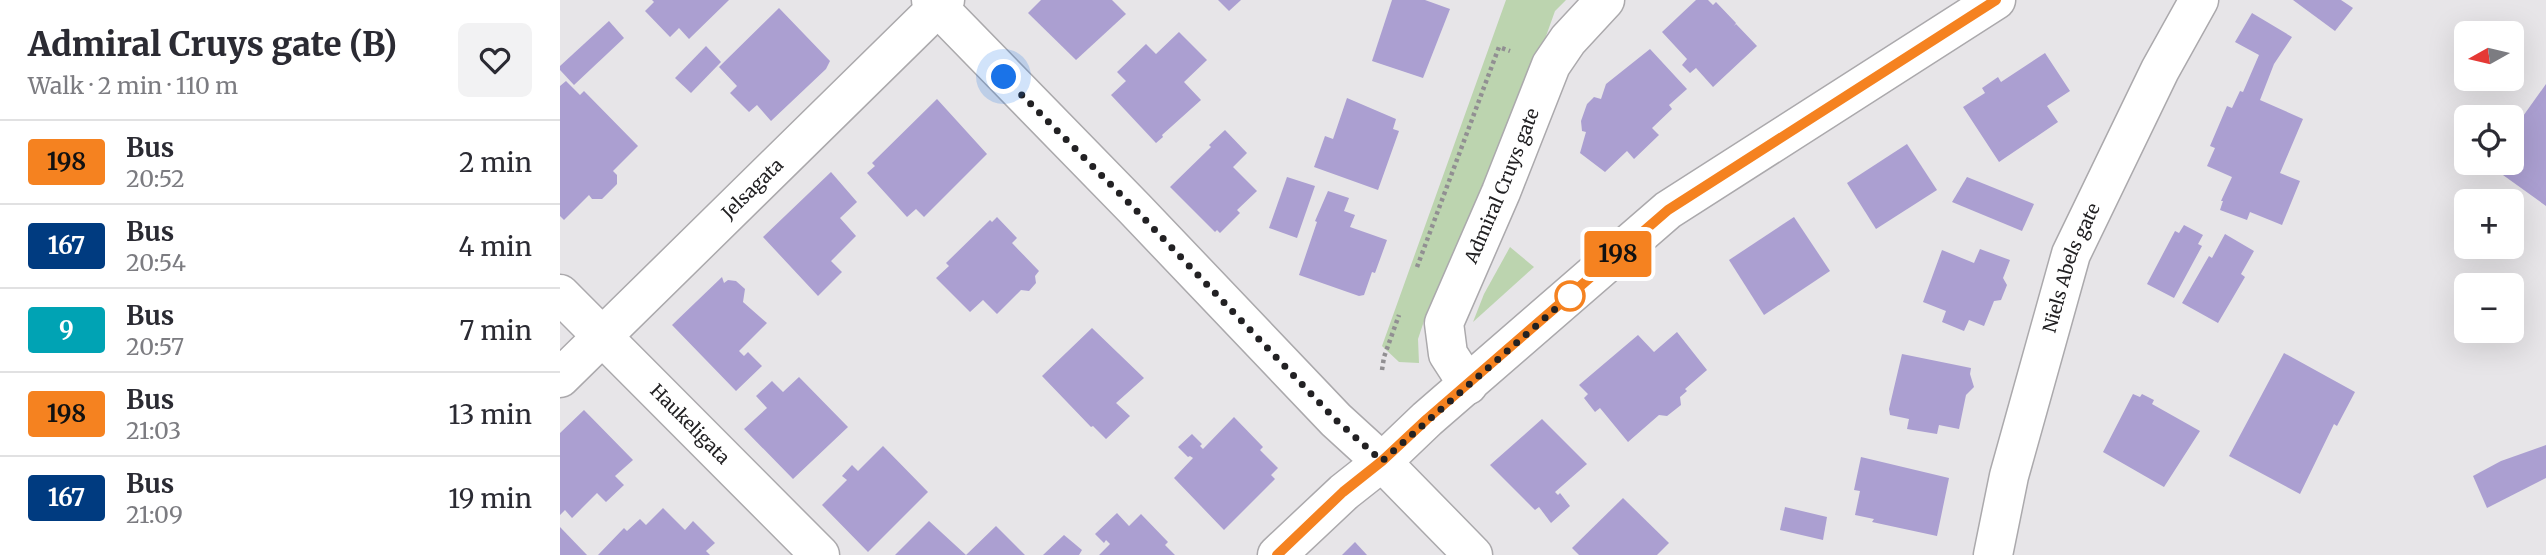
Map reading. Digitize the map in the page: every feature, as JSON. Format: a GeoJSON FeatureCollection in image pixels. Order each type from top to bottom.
{"type":"FeatureCollection","features":[{"type":"Feature","properties":{"kind":"street","name":"Admiral Cruys gate"},"geometry":{"type":"LineString","coordinates":[[1468,385],[1448,354],[1444,323],[1501,192],[1551,65],[1568,40],[1605,0]]}},
{"type":"Feature","properties":{"kind":"street"},"geometry":{"type":"LineString","coordinates":[[1277,555],[1343,492],[1382,461],[1668,210],[1996,0]]}},
{"type":"Feature","properties":{"kind":"street","name":"Niels Abels gate"},"geometry":{"type":"LineString","coordinates":[[1993,555],[2009,476],[2071,254],[2160,70],[2199,0]]}},
{"type":"Feature","properties":{"kind":"street"},"geometry":{"type":"LineString","coordinates":[[938,2],[1336,420],[1382,461],[1472,555]]}},
{"type":"Feature","properties":{"kind":"street","name":"Jelsagata"},"geometry":{"type":"LineString","coordinates":[[560,377],[938,2]]}},
{"type":"Feature","properties":{"kind":"street","name":"Haukeligata"},"geometry":{"type":"LineString","coordinates":[[560,294],[820,555]]}},
{"type":"Feature","properties":{"kind":"path"},"geometry":{"type":"LineString","coordinates":[[1416,268],[1499,47]]}},
{"type":"Feature","properties":{"kind":"path"},"geometry":{"type":"LineString","coordinates":[[1382,370],[1402,307]]}},
{"type":"Feature","properties":{"kind":"green space"},"geometry":{"type":"Polygon","coordinates":[[[1506,0],[1566,0],[1555,11],[1461,244],[1428,309],[1418,339],[1419,363],[1399,362],[1382,346],[1506,0]]]}},
{"type":"Feature","properties":{"kind":"green space"},"geometry":{"type":"Polygon","coordinates":[[[1510,247],[1534,267],[1473,322],[1484,294],[1510,247]]]}},
{"type":"Feature","properties":{"kind":"building"},"geometry":{"type":"Polygon","coordinates":[[[652,0],[729,0],[689,39],[679,28],[670,37],[645,11],[654,2],[652,0]]]}},
{"type":"Feature","properties":{"kind":"building"},"geometry":{"type":"Polygon","coordinates":[[[1041,0],[1112,0],[1126,14],[1076,60],[1028,13],[1041,0]]]}},
{"type":"Feature","properties":{"kind":"building"},"geometry":{"type":"Polygon","coordinates":[[[1218,0],[1241,0],[1229,11],[1218,0]]]}},
{"type":"Feature","properties":{"kind":"building"},"geometry":{"type":"Polygon","coordinates":[[[1392,0],[1425,0],[1450,9],[1423,78],[1372,61],[1392,0]]]}},
{"type":"Feature","properties":{"kind":"building"},"geometry":{"type":"Polygon","coordinates":[[[1696,0],[1708,0],[1713,5],[1716,2],[1736,23],[1734,26],[1736,24],[1757,46],[1713,87],[1696,68],[1690,73],[1682,65],[1687,59],[1662,32],[1696,0]]]}},
{"type":"Feature","properties":{"kind":"building"},"geometry":{"type":"Polygon","coordinates":[[[2293,0],[2341,0],[2353,8],[2335,31],[2293,0]]]}},
{"type":"Feature","properties":{"kind":"building"},"geometry":{"type":"Polygon","coordinates":[[[779,8],[830,61],[826,69],[771,121],[757,105],[749,112],[730,93],[737,86],[719,67],[779,8]]]}},
{"type":"Feature","properties":{"kind":"building"},"geometry":{"type":"Polygon","coordinates":[[[2252,13],[2292,37],[2274,64],[2260,100],[2303,119],[2280,173],[2300,181],[2282,225],[2250,212],[2247,220],[2220,210],[2221,201],[2232,177],[2207,166],[2215,148],[2210,146],[2227,106],[2232,108],[2240,91],[2243,92],[2259,55],[2235,42],[2252,13]]]}},
{"type":"Feature","properties":{"kind":"building"},"geometry":{"type":"Polygon","coordinates":[[[609,21],[624,38],[574,85],[560,70],[560,66],[609,21]]]}},
{"type":"Feature","properties":{"kind":"building"},"geometry":{"type":"Polygon","coordinates":[[[1179,32],[1207,60],[1184,82],[1201,100],[1156,143],[1111,95],[1126,81],[1117,72],[1146,44],[1156,54],[1179,32]]]}},
{"type":"Feature","properties":{"kind":"building"},"geometry":{"type":"Polygon","coordinates":[[[706,46],[721,62],[691,93],[675,78],[706,46]]]}},
{"type":"Feature","properties":{"kind":"building"},"geometry":{"type":"Polygon","coordinates":[[[1650,49],[1687,89],[1669,105],[1672,109],[1652,128],[1659,135],[1634,159],[1627,151],[1605,172],[1580,153],[1586,132],[1582,131],[1581,121],[1587,104],[1594,97],[1601,99],[1606,84],[1650,49]]]}},
{"type":"Feature","properties":{"kind":"building"},"geometry":{"type":"Polygon","coordinates":[[[2045,53],[2070,91],[2047,106],[2058,122],[1999,162],[1963,107],[1985,93],[1982,88],[1998,77],[2001,82],[2045,53]]]}},
{"type":"Feature","properties":{"kind":"building"},"geometry":{"type":"Polygon","coordinates":[[[566,81],[580,95],[584,91],[638,146],[613,171],[617,175],[617,184],[602,199],[592,199],[589,195],[564,220],[560,216],[560,86],[566,81]]]}},
{"type":"Feature","properties":{"kind":"building"},"geometry":{"type":"Polygon","coordinates":[[[2546,84],[2546,206],[2503,175],[2524,175],[2524,115],[2546,84]]]}},
{"type":"Feature","properties":{"kind":"building"},"geometry":{"type":"Polygon","coordinates":[[[1347,98],[1396,119],[1393,129],[1399,131],[1378,190],[1314,167],[1325,136],[1333,139],[1347,98]]]}},
{"type":"Feature","properties":{"kind":"building"},"geometry":{"type":"Polygon","coordinates":[[[937,99],[987,154],[924,217],[916,209],[907,217],[867,173],[875,166],[872,163],[937,99]]]}},
{"type":"Feature","properties":{"kind":"building"},"geometry":{"type":"Polygon","coordinates":[[[1225,130],[1247,153],[1233,167],[1257,191],[1237,210],[1240,213],[1220,233],[1217,230],[1215,232],[1170,187],[1225,130]]]}},
{"type":"Feature","properties":{"kind":"building"},"geometry":{"type":"Polygon","coordinates":[[[1907,144],[1937,190],[1876,229],[1847,183],[1907,144]]]}},
{"type":"Feature","properties":{"kind":"building"},"geometry":{"type":"Polygon","coordinates":[[[831,172],[857,202],[840,218],[856,236],[831,261],[842,272],[818,296],[763,237],[831,172]]]}},
{"type":"Feature","properties":{"kind":"building"},"geometry":{"type":"Polygon","coordinates":[[[1287,177],[1315,186],[1297,238],[1269,228],[1287,177]]]}},
{"type":"Feature","properties":{"kind":"building"},"geometry":{"type":"Polygon","coordinates":[[[1967,177],[2034,204],[2022,231],[1952,202],[1967,177]]]}},
{"type":"Feature","properties":{"kind":"building"},"geometry":{"type":"Polygon","coordinates":[[[1328,191],[1349,198],[1344,211],[1355,215],[1350,227],[1387,240],[1364,295],[1359,296],[1299,275],[1317,222],[1315,221],[1328,191]]]}},
{"type":"Feature","properties":{"kind":"building"},"geometry":{"type":"Polygon","coordinates":[[[997,217],[1017,238],[1012,243],[1039,271],[1035,276],[1036,283],[1029,291],[1021,290],[997,314],[983,300],[970,312],[936,278],[949,266],[946,263],[990,220],[992,222],[997,217]]]}},
{"type":"Feature","properties":{"kind":"building"},"geometry":{"type":"Polygon","coordinates":[[[1794,217],[1830,271],[1764,315],[1729,260],[1794,217]]]}},
{"type":"Feature","properties":{"kind":"building"},"geometry":{"type":"Polygon","coordinates":[[[2184,225],[2203,235],[2198,244],[2202,246],[2174,298],[2147,284],[2175,231],[2179,233],[2184,225]]]}},
{"type":"Feature","properties":{"kind":"building"},"geometry":{"type":"Polygon","coordinates":[[[2225,234],[2254,251],[2241,274],[2245,277],[2218,323],[2182,303],[2225,234]]]}},
{"type":"Feature","properties":{"kind":"building"},"geometry":{"type":"Polygon","coordinates":[[[1980,249],[2010,260],[2003,278],[2007,285],[2001,300],[1994,301],[1984,326],[1969,320],[1964,331],[1942,322],[1946,311],[1923,302],[1942,250],[1974,263],[1980,249]]]}},
{"type":"Feature","properties":{"kind":"building"},"geometry":{"type":"Polygon","coordinates":[[[722,277],[724,283],[728,280],[736,281],[745,289],[743,302],[767,323],[739,351],[744,356],[748,352],[762,366],[736,391],[672,325],[722,277]]]}},
{"type":"Feature","properties":{"kind":"building"},"geometry":{"type":"Polygon","coordinates":[[[1092,328],[1144,378],[1116,403],[1130,416],[1106,439],[1042,376],[1092,328]]]}},
{"type":"Feature","properties":{"kind":"building"},"geometry":{"type":"Polygon","coordinates":[[[1677,332],[1707,370],[1685,389],[1687,391],[1680,397],[1681,405],[1667,416],[1659,415],[1628,442],[1600,408],[1595,412],[1584,398],[1588,394],[1579,385],[1638,335],[1654,352],[1677,332]]]}},
{"type":"Feature","properties":{"kind":"building"},"geometry":{"type":"Polygon","coordinates":[[[2284,353],[2355,392],[2337,426],[2334,424],[2300,494],[2229,456],[2284,353]]]}},
{"type":"Feature","properties":{"kind":"building"},"geometry":{"type":"Polygon","coordinates":[[[1902,354],[1971,368],[1974,387],[1966,395],[1959,429],[1939,425],[1937,434],[1907,429],[1909,419],[1890,415],[1889,409],[1902,354]]]}},
{"type":"Feature","properties":{"kind":"building"},"geometry":{"type":"Polygon","coordinates":[[[799,377],[848,427],[793,479],[744,429],[767,408],[756,396],[772,381],[783,392],[799,377]]]}},
{"type":"Feature","properties":{"kind":"building"},"geometry":{"type":"Polygon","coordinates":[[[2133,394],[2140,397],[2142,394],[2154,400],[2152,404],[2200,431],[2164,487],[2103,452],[2133,394]]]}},
{"type":"Feature","properties":{"kind":"building"},"geometry":{"type":"Polygon","coordinates":[[[584,410],[633,460],[615,476],[624,485],[606,502],[597,493],[572,518],[565,510],[560,515],[560,433],[584,410]]]}},
{"type":"Feature","properties":{"kind":"building"},"geometry":{"type":"Polygon","coordinates":[[[1234,417],[1263,447],[1260,450],[1278,468],[1271,475],[1275,479],[1224,530],[1174,478],[1193,458],[1188,457],[1178,447],[1192,434],[1202,444],[1200,446],[1203,449],[1234,417]]]}},
{"type":"Feature","properties":{"kind":"building"},"geometry":{"type":"Polygon","coordinates":[[[1542,419],[1587,464],[1555,492],[1558,495],[1560,493],[1570,506],[1551,523],[1539,507],[1535,510],[1490,465],[1542,419]]]}},
{"type":"Feature","properties":{"kind":"building"},"geometry":{"type":"Polygon","coordinates":[[[2546,445],[2546,478],[2487,508],[2473,476],[2501,461],[2546,445]]]}},
{"type":"Feature","properties":{"kind":"building"},"geometry":{"type":"Polygon","coordinates":[[[883,446],[928,492],[868,552],[822,505],[847,480],[842,476],[852,465],[858,471],[883,446]]]}},
{"type":"Feature","properties":{"kind":"building"},"geometry":{"type":"Polygon","coordinates":[[[1861,457],[1949,478],[1937,536],[1872,522],[1874,519],[1855,515],[1860,491],[1854,490],[1861,457]]]}},
{"type":"Feature","properties":{"kind":"building"},"geometry":{"type":"Polygon","coordinates":[[[1623,498],[1669,543],[1657,555],[1579,555],[1572,548],[1623,498]]]}},
{"type":"Feature","properties":{"kind":"building"},"geometry":{"type":"Polygon","coordinates":[[[1785,507],[1827,517],[1823,540],[1780,530],[1785,507]]]}},
{"type":"Feature","properties":{"kind":"building"},"geometry":{"type":"Polygon","coordinates":[[[663,508],[685,530],[693,521],[715,543],[706,551],[710,555],[598,555],[624,528],[627,531],[640,519],[646,525],[663,508]]]}},
{"type":"Feature","properties":{"kind":"building"},"geometry":{"type":"Polygon","coordinates":[[[1117,513],[1129,526],[1141,514],[1168,542],[1165,545],[1175,555],[1099,555],[1110,544],[1106,540],[1104,543],[1095,534],[1117,513]]]}},
{"type":"Feature","properties":{"kind":"building"},"geometry":{"type":"Polygon","coordinates":[[[929,521],[966,555],[895,555],[929,521]]]}},
{"type":"Feature","properties":{"kind":"building"},"geometry":{"type":"Polygon","coordinates":[[[996,526],[1025,555],[966,555],[996,526]]]}},
{"type":"Feature","properties":{"kind":"building"},"geometry":{"type":"Polygon","coordinates":[[[560,527],[587,555],[560,555],[560,527]]]}},
{"type":"Feature","properties":{"kind":"building"},"geometry":{"type":"Polygon","coordinates":[[[1064,535],[1082,550],[1079,555],[1043,555],[1064,535]]]}},
{"type":"Feature","properties":{"kind":"building"},"geometry":{"type":"Polygon","coordinates":[[[1355,542],[1367,555],[1342,555],[1355,542]]]}},
{"type":"Feature","properties":{"kind":"bus line","name":"198"},"geometry":{"type":"LineString","coordinates":[[1277,555],[1343,492],[1382,461],[1668,210],[1996,0]]}},
{"type":"Feature","properties":{"kind":"route"},"geometry":{"type":"LineString","coordinates":[[1004,77],[1135,209],[1336,420],[1382,461],[1570,296]]}}]}
